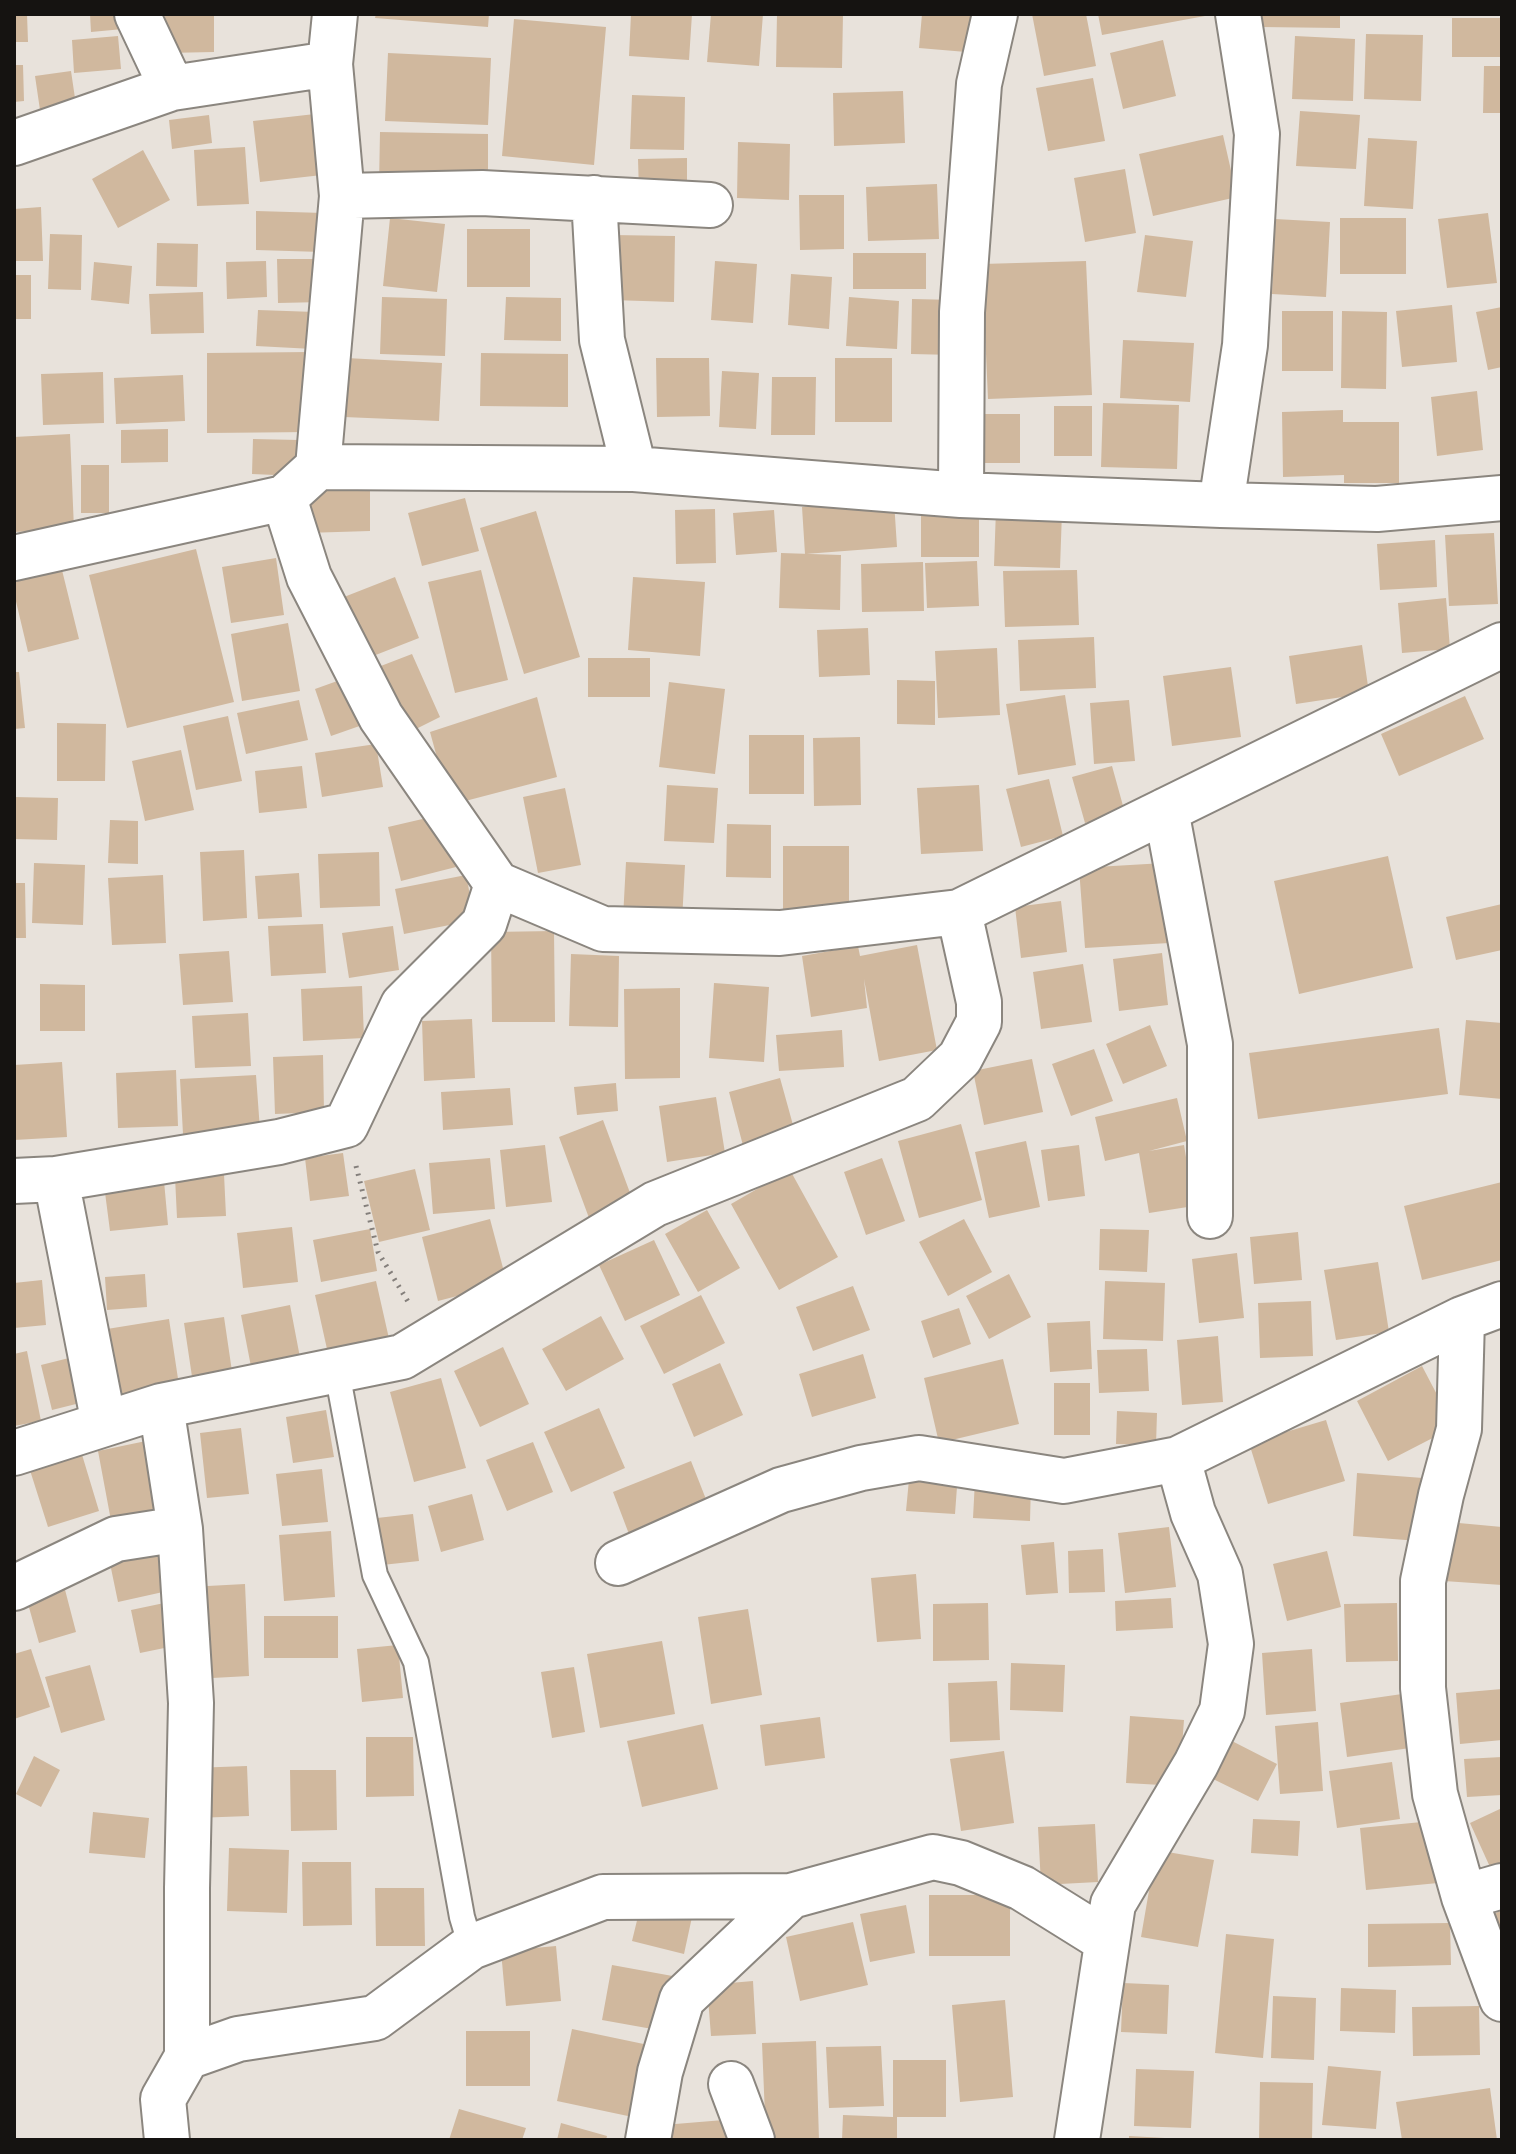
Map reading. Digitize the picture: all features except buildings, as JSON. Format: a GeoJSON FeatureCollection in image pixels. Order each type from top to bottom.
{"type":"FeatureCollection","features":[{"type":"Feature","properties":{"kind":"street"},"geometry":{"type":"LineString","coordinates":[[137,14],[172,88]]}},
{"type":"Feature","properties":{"kind":"street"},"geometry":{"type":"LineString","coordinates":[[14,558],[284,498],[318,467],[342,196],[330,64],[335,14]]}},
{"type":"Feature","properties":{"kind":"street"},"geometry":{"type":"LineString","coordinates":[[961,495],[963,297],[979,84],[995,14]]}},
{"type":"Feature","properties":{"kind":"street"},"geometry":{"type":"LineString","coordinates":[[1221,505],[1245,345],[1257,134],[1238,14]]}},
{"type":"Feature","properties":{"kind":"street"},"geometry":{"type":"LineString","coordinates":[[14,143],[172,88],[330,64]]}},
{"type":"Feature","properties":{"kind":"street"},"geometry":{"type":"LineString","coordinates":[[342,196],[482,193],[710,205]]}},
{"type":"Feature","properties":{"kind":"street"},"geometry":{"type":"LineString","coordinates":[[594,198],[602,340],[634,469]]}},
{"type":"Feature","properties":{"kind":"street"},"geometry":{"type":"LineString","coordinates":[[318,467],[634,469],[961,495],[1221,505],[1377,509],[1502,498]]}},
{"type":"Feature","properties":{"kind":"street"},"geometry":{"type":"LineString","coordinates":[[284,498],[309,577],[381,717],[497,884],[603,929],[780,933],[959,912],[1502,645]]}},
{"type":"Feature","properties":{"kind":"street"},"geometry":{"type":"LineString","coordinates":[[1166,810],[1210,1044],[1210,1216]]}},
{"type":"Feature","properties":{"kind":"street"},"geometry":{"type":"LineString","coordinates":[[104,1424],[35,1180],[279,1142],[346,1125],[403,1005],[484,924],[497,884]]}},
{"type":"Feature","properties":{"kind":"street"},"geometry":{"type":"LineString","coordinates":[[14,1453],[161,1406],[402,1357],[655,1204],[917,1099],[960,1058],[979,1022],[979,1002],[959,912]]}},
{"type":"Feature","properties":{"kind":"street"},"geometry":{"type":"LineString","coordinates":[[618,1563],[781,1490],[861,1468],[919,1458],[1064,1481],[1178,1459],[1482,1312]]}},
{"type":"Feature","properties":{"kind":"street"},"geometry":{"type":"LineString","coordinates":[[1482,1312],[1459,1429],[1423,1581],[1423,1688],[1435,1794],[1483,1892],[1502,1999]]}},
{"type":"Feature","properties":{"kind":"street"},"geometry":{"type":"LineString","coordinates":[[161,1406],[180,1529],[191,1703],[187,2057],[163,2099],[167,2140]]}},
{"type":"Feature","properties":{"kind":"street"},"geometry":{"type":"LineString","coordinates":[[1077,2140],[1113,1904],[1196,1764],[1222,1711],[1231,1644],[1220,1574],[1193,1513],[1178,1459]]}},
{"type":"Feature","properties":{"kind":"street"},"geometry":{"type":"LineString","coordinates":[[14,1588],[116,1539],[180,1529]]}},
{"type":"Feature","properties":{"kind":"street"},"geometry":{"type":"LineString","coordinates":[[187,2057],[238,2039],[375,2018],[471,1947],[603,1897],[791,1896],[933,1857],[961,1863],[1022,1888],[1107,1941]]}},
{"type":"Feature","properties":{"kind":"street"},"geometry":{"type":"LineString","coordinates":[[648,2140],[660,2072],[682,1999],[791,1896]]}},
{"type":"Feature","properties":{"kind":"street"},"geometry":{"type":"LineString","coordinates":[[731,2084],[752,2140]]}},
{"type":"Feature","properties":{"kind":"lane"},"geometry":{"type":"LineString","coordinates":[[337,1372],[375,1575],[416,1662],[462,1917],[471,1947]]}},
{"type":"Feature","properties":{"kind":"path"},"geometry":{"type":"LineString","coordinates":[[346,1125],[378,1252],[430,1340]]}}]}
